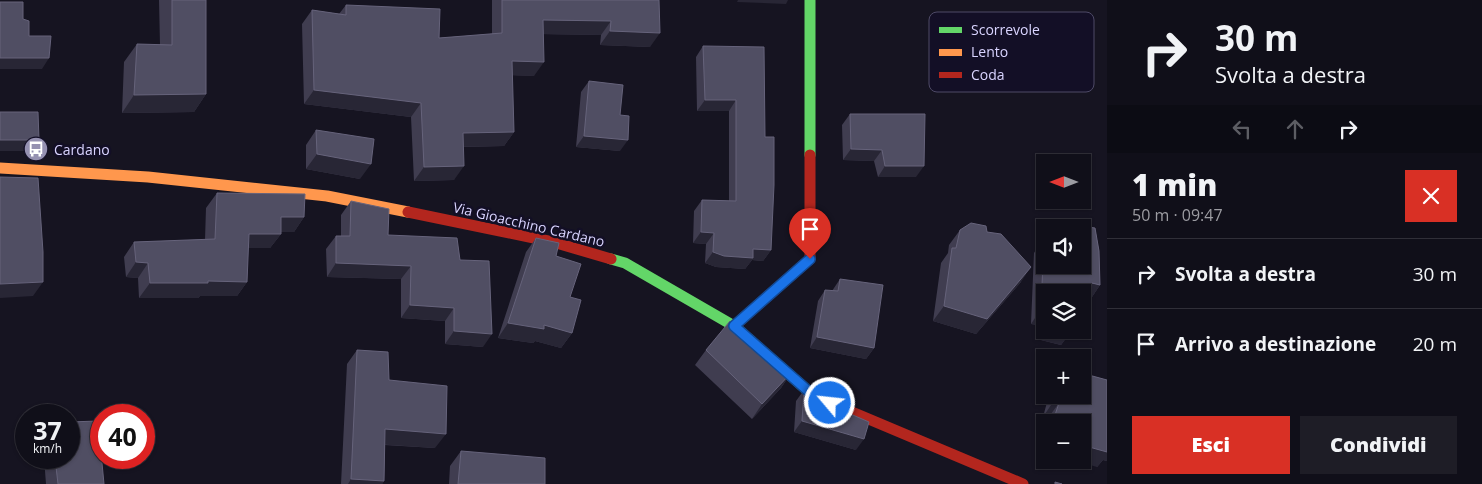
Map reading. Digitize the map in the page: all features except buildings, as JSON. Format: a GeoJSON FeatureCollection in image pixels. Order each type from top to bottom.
{"type":"FeatureCollection","features":[{"type":"Feature","properties":{"kind":"street"},"geometry":{"type":"LineString","coordinates":[[734,326],[810,259],[810,0]]}},
{"type":"Feature","properties":{"kind":"street","name":"Via Gioacchino Cardano"},"geometry":{"type":"LineString","coordinates":[[0,168],[148,177],[327,196],[544,240],[626,263],[734,326],[814,396],[1023,484]]}},
{"type":"Feature","properties":{"kind":"traffic: fast"},"geometry":{"type":"LineString","coordinates":[[810,0],[810,155]]}},
{"type":"Feature","properties":{"kind":"traffic: fast"},"geometry":{"type":"LineString","coordinates":[[611,259],[625,263],[734,326],[807,390]]}},
{"type":"Feature","properties":{"kind":"traffic: slow"},"geometry":{"type":"LineString","coordinates":[[0,168],[148,177],[327,196],[408,212]]}},
{"type":"Feature","properties":{"kind":"traffic: jam"},"geometry":{"type":"LineString","coordinates":[[734,326],[810,259],[810,155]]}},
{"type":"Feature","properties":{"kind":"traffic: jam"},"geometry":{"type":"LineString","coordinates":[[408,212],[553,242],[611,259]]}},
{"type":"Feature","properties":{"kind":"traffic: jam"},"geometry":{"type":"LineString","coordinates":[[807,390],[814,396],[1023,484]]}},
{"type":"Feature","properties":{"kind":"place","name":"Cardano"},"geometry":{"type":"Point","coordinates":[36,149]}},
{"type":"Feature","properties":{"kind":"route"},"geometry":{"type":"LineString","coordinates":[[810,259],[734,326],[814,396],[830,403]]}}]}
